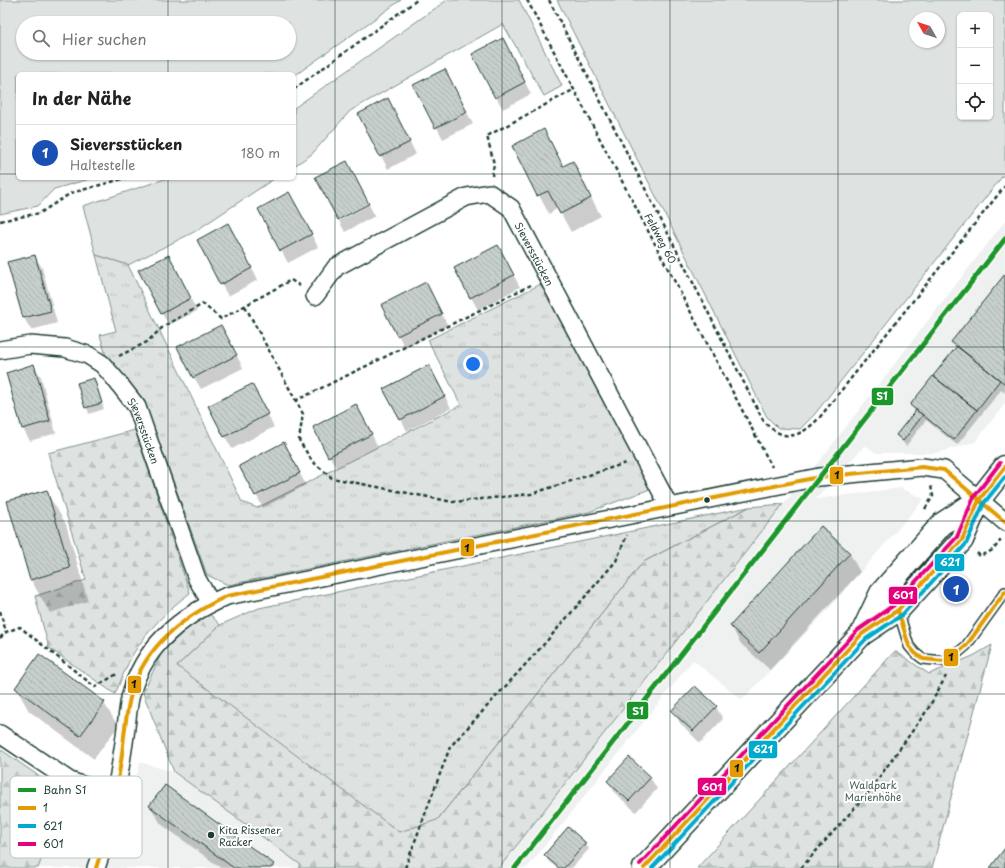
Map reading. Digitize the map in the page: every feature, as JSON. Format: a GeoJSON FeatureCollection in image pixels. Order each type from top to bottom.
{"type":"FeatureCollection","features":[{"type":"Feature","properties":{"kind":"main road"},"geometry":{"type":"LineString","coordinates":[[644,868],[862,634],[898,610],[962,540],[979,500],[1005,467]]}},
{"type":"Feature","properties":{"kind":"main road"},"geometry":{"type":"LineString","coordinates":[[862,634],[881,593],[942,524],[979,500]]}},
{"type":"Feature","properties":{"kind":"street","name":"Sieversstücken"},"geometry":{"type":"LineString","coordinates":[[489,193],[511,208],[668,506]]}},
{"type":"Feature","properties":{"kind":"street"},"geometry":{"type":"LineString","coordinates":[[315,296],[336,267],[466,197],[489,193]]}},
{"type":"Feature","properties":{"kind":"street","name":"Sieversstücken"},"geometry":{"type":"LineString","coordinates":[[0,350],[30,344],[65,348],[88,355],[102,364],[137,408],[197,579],[211,603]]}},
{"type":"Feature","properties":{"kind":"street"},"geometry":{"type":"LineString","coordinates":[[118,776],[130,698],[139,673],[154,648],[167,633],[186,617],[227,596],[819,476],[922,467],[944,470],[1005,522]]}},
{"type":"Feature","properties":{"kind":"street"},"geometry":{"type":"LineString","coordinates":[[0,734],[63,776]]}},
{"type":"Feature","properties":{"kind":"street"},"geometry":{"type":"LineString","coordinates":[[96,868],[99,858]]}},
{"type":"Feature","properties":{"kind":"lane"},"geometry":{"type":"LineString","coordinates":[[898,610],[909,646],[915,654],[923,659],[944,661],[954,656],[966,646],[1005,592]]}},
{"type":"Feature","properties":{"kind":"path"},"geometry":{"type":"LineString","coordinates":[[296,88],[417,0]]}},
{"type":"Feature","properties":{"kind":"path","name":"Feldweg 60"},"geometry":{"type":"LineString","coordinates":[[527,0],[780,484]]}},
{"type":"Feature","properties":{"kind":"path"},"geometry":{"type":"LineString","coordinates":[[548,0],[763,420],[773,431],[784,436],[797,435],[810,428],[820,417],[1005,186]]}},
{"type":"Feature","properties":{"kind":"path"},"geometry":{"type":"LineString","coordinates":[[489,193],[494,164],[487,136],[573,90]]}},
{"type":"Feature","properties":{"kind":"path"},"geometry":{"type":"LineString","coordinates":[[0,221],[40,213],[71,193],[119,180]]}},
{"type":"Feature","properties":{"kind":"path"},"geometry":{"type":"LineString","coordinates":[[296,401],[547,276]]}},
{"type":"Feature","properties":{"kind":"path"},"geometry":{"type":"LineString","coordinates":[[102,364],[146,342],[164,326],[203,304],[222,319],[291,280],[315,296]]}},
{"type":"Feature","properties":{"kind":"path"},"geometry":{"type":"LineString","coordinates":[[245,306],[303,414],[299,440],[312,461],[332,478],[453,502],[531,494],[644,458]]}},
{"type":"Feature","properties":{"kind":"path"},"geometry":{"type":"LineString","coordinates":[[405,868],[450,747],[545,643],[616,561],[636,512]]}},
{"type":"Feature","properties":{"kind":"path"},"geometry":{"type":"LineString","coordinates":[[980,556],[993,550],[1005,535]]}},
{"type":"Feature","properties":{"kind":"path"},"geometry":{"type":"LineString","coordinates":[[0,611],[6,632]]}},
{"type":"Feature","properties":{"kind":"path"},"geometry":{"type":"LineString","coordinates":[[0,638],[6,632],[20,628],[76,674],[95,687],[121,672],[139,673]]}},
{"type":"Feature","properties":{"kind":"path"},"geometry":{"type":"LineString","coordinates":[[801,868],[868,793],[896,756],[928,709],[947,674],[954,656]]}},
{"type":"Feature","properties":{"kind":"shaded area"},"geometry":{"type":"Polygon","coordinates":[[[1005,221],[1005,404],[975,442],[937,453],[876,453],[865,445],[816,499],[901,488],[924,499],[824,614],[742,700],[693,660],[527,868],[499,868],[783,504],[825,454],[1005,221]]]}},
{"type":"Feature","properties":{"kind":"shaded area"},"geometry":{"type":"Polygon","coordinates":[[[0,749],[39,776],[10,776],[10,858],[142,858],[142,776],[136,776],[140,762],[174,772],[301,865],[299,868],[0,868],[0,749]]]}},
{"type":"Feature","properties":{"kind":"green space"},"geometry":{"type":"Polygon","coordinates":[[[0,0],[401,0],[296,75],[296,72],[16,72],[16,180],[86,180],[54,189],[38,206],[0,214],[0,0]]]}},
{"type":"Feature","properties":{"kind":"green space"},"geometry":{"type":"Polygon","coordinates":[[[447,0],[519,0],[562,86],[544,96],[503,24],[350,111],[312,154],[296,165],[296,107],[447,0]]]}},
{"type":"Feature","properties":{"kind":"green space"},"geometry":{"type":"Polygon","coordinates":[[[557,0],[1005,0],[1005,173],[814,415],[800,429],[778,428],[767,417],[557,0]]]}},
{"type":"Feature","properties":{"kind":"green space"},"geometry":{"type":"Polygon","coordinates":[[[162,180],[272,180],[194,232],[128,265],[96,255],[83,206],[162,180]]]}},
{"type":"Feature","properties":{"kind":"green space"},"geometry":{"type":"Polygon","coordinates":[[[96,255],[128,265],[242,502],[257,508],[461,405],[428,340],[541,284],[650,489],[589,512],[228,585],[207,575],[144,400],[106,356],[100,335],[116,331],[96,255]]]}},
{"type":"Feature","properties":{"kind":"green space"},"geometry":{"type":"Polygon","coordinates":[[[135,430],[190,593],[166,613],[139,645],[130,659],[115,694],[49,648],[35,596],[86,580],[48,453],[135,430]]]}},
{"type":"Feature","properties":{"kind":"green space"},"geometry":{"type":"Polygon","coordinates":[[[783,504],[499,868],[299,868],[301,865],[174,772],[143,693],[162,652],[201,616],[209,613],[220,625],[178,665],[437,820],[643,562],[749,507],[783,504]]]}},
{"type":"Feature","properties":{"kind":"green space"},"geometry":{"type":"Polygon","coordinates":[[[749,507],[643,562],[437,820],[399,832],[177,666],[220,625],[259,608],[749,507]]]}},
{"type":"Feature","properties":{"kind":"green space","name":"Waldpark Marienhöhe"},"geometry":{"type":"Polygon","coordinates":[[[992,645],[932,868],[697,868],[895,651],[929,674],[973,656],[992,645]]]}},
{"type":"Feature","properties":{"kind":"green space"},"geometry":{"type":"Polygon","coordinates":[[[0,749],[39,776],[10,776],[10,858],[42,858],[38,868],[0,868],[0,749]]]}},
{"type":"Feature","properties":{"kind":"building"},"geometry":{"type":"Polygon","coordinates":[[[503,38],[525,82],[495,98],[472,54],[503,38]]]}},
{"type":"Feature","properties":{"kind":"building"},"geometry":{"type":"Polygon","coordinates":[[[445,69],[467,112],[435,128],[413,85],[445,69]]]}},
{"type":"Feature","properties":{"kind":"building"},"geometry":{"type":"Polygon","coordinates":[[[388,98],[410,142],[380,157],[358,114],[388,98]]]}},
{"type":"Feature","properties":{"kind":"building"},"geometry":{"type":"Polygon","coordinates":[[[544,129],[563,166],[573,161],[591,198],[560,214],[548,191],[537,196],[512,146],[544,129]]]}},
{"type":"Feature","properties":{"kind":"building"},"geometry":{"type":"Polygon","coordinates":[[[347,161],[369,204],[338,220],[315,177],[347,161]]]}},
{"type":"Feature","properties":{"kind":"building"},"geometry":{"type":"Polygon","coordinates":[[[289,192],[312,234],[280,251],[258,209],[289,192]]]}},
{"type":"Feature","properties":{"kind":"building"},"geometry":{"type":"Polygon","coordinates":[[[228,223],[252,268],[220,285],[197,240],[228,223]]]}},
{"type":"Feature","properties":{"kind":"building"},"geometry":{"type":"Polygon","coordinates":[[[498,245],[514,275],[470,298],[454,268],[498,245]]]}},
{"type":"Feature","properties":{"kind":"building"},"geometry":{"type":"Polygon","coordinates":[[[35,255],[51,311],[23,318],[7,262],[35,255]]]}},
{"type":"Feature","properties":{"kind":"building"},"geometry":{"type":"Polygon","coordinates":[[[169,255],[191,298],[161,314],[138,270],[169,255]]]}},
{"type":"Feature","properties":{"kind":"building"},"geometry":{"type":"Polygon","coordinates":[[[1005,274],[1005,382],[1004,383],[951,342],[1005,274]]]}},
{"type":"Feature","properties":{"kind":"building"},"geometry":{"type":"Polygon","coordinates":[[[426,282],[442,314],[397,336],[381,305],[426,282]]]}},
{"type":"Feature","properties":{"kind":"building"},"geometry":{"type":"Polygon","coordinates":[[[221,325],[237,355],[193,378],[177,347],[221,325]]]}},
{"type":"Feature","properties":{"kind":"building"},"geometry":{"type":"Polygon","coordinates":[[[957,346],[1000,380],[977,410],[933,376],[957,346]]]}},
{"type":"Feature","properties":{"kind":"building"},"geometry":{"type":"Polygon","coordinates":[[[34,364],[50,421],[22,429],[6,373],[34,364]]]}},
{"type":"Feature","properties":{"kind":"building"},"geometry":{"type":"Polygon","coordinates":[[[429,365],[445,396],[400,420],[383,389],[429,365]]]}},
{"type":"Feature","properties":{"kind":"building"},"geometry":{"type":"Polygon","coordinates":[[[933,376],[977,410],[954,440],[910,405],[933,376]]]}},
{"type":"Feature","properties":{"kind":"building"},"geometry":{"type":"Polygon","coordinates":[[[94,378],[102,403],[85,408],[77,383],[94,378]]]}},
{"type":"Feature","properties":{"kind":"building"},"geometry":{"type":"Polygon","coordinates":[[[252,384],[268,414],[224,437],[208,406],[252,384]]]}},
{"type":"Feature","properties":{"kind":"building"},"geometry":{"type":"Polygon","coordinates":[[[356,404],[372,434],[328,457],[313,427],[356,404]]]}},
{"type":"Feature","properties":{"kind":"building"},"geometry":{"type":"Polygon","coordinates":[[[916,410],[923,415],[903,441],[896,435],[916,410]]]}},
{"type":"Feature","properties":{"kind":"building"},"geometry":{"type":"Polygon","coordinates":[[[284,442],[300,473],[255,496],[239,466],[284,442]]]}},
{"type":"Feature","properties":{"kind":"building"},"geometry":{"type":"Polygon","coordinates":[[[47,490],[70,568],[30,580],[7,501],[47,490]]]}},
{"type":"Feature","properties":{"kind":"building"},"geometry":{"type":"Polygon","coordinates":[[[821,526],[850,553],[759,653],[730,626],[821,526]]]}},
{"type":"Feature","properties":{"kind":"building"},"geometry":{"type":"Polygon","coordinates":[[[39,654],[105,702],[80,736],[15,688],[39,654]]]}},
{"type":"Feature","properties":{"kind":"building"},"geometry":{"type":"Polygon","coordinates":[[[695,686],[717,706],[693,731],[671,711],[695,686]]]}},
{"type":"Feature","properties":{"kind":"building"},"geometry":{"type":"Polygon","coordinates":[[[629,757],[651,777],[629,801],[607,781],[629,757]]]}},
{"type":"Feature","properties":{"kind":"building","name":"Kita Rissener Racker"},"geometry":{"type":"Polygon","coordinates":[[[165,785],[274,864],[271,868],[234,868],[149,806],[165,785]]]}},
{"type":"Feature","properties":{"kind":"building"},"geometry":{"type":"Polygon","coordinates":[[[568,827],[586,843],[564,868],[559,868],[544,855],[568,827]]]}},
{"type":"Feature","properties":{"kind":"building"},"geometry":{"type":"Polygon","coordinates":[[[1005,848],[1005,868],[990,868],[1005,848]]]}},
{"type":"Feature","properties":{"kind":"rail line","name":"S1"},"geometry":{"type":"LineString","coordinates":[[515,868],[1005,239]]}},
{"type":"Feature","properties":{"kind":"transit line","name":"601"},"geometry":{"type":"LineString","coordinates":[[640,864],[858,630],[894,605],[957,537],[974,497],[1000,463]]}},
{"type":"Feature","properties":{"kind":"transit line","name":"1"},"geometry":{"type":"LineString","coordinates":[[119,776],[128,706],[136,680],[144,664],[154,649],[180,624],[210,604],[227,596],[819,477],[922,467],[944,470],[1005,522]]}},
{"type":"Feature","properties":{"kind":"transit line","name":"1"},"geometry":{"type":"LineString","coordinates":[[644,868],[862,634],[898,610],[962,540],[979,500],[1005,467]]}},
{"type":"Feature","properties":{"kind":"transit line","name":"621"},"geometry":{"type":"LineString","coordinates":[[652,868],[866,639],[902,615],[966,544],[984,503],[1005,477]]}},
{"type":"Feature","properties":{"kind":"transit line","name":"1"},"geometry":{"type":"LineString","coordinates":[[898,610],[909,646],[915,653],[923,659],[944,661],[954,656],[966,646],[1005,592]]}},
{"type":"Feature","properties":{"kind":"transit line","name":"1"},"geometry":{"type":"LineString","coordinates":[[96,868],[99,858]]}},
{"type":"Feature","properties":{"kind":"place","name":"Sieversstücken"},"geometry":{"type":"Point","coordinates":[956,589]}},
{"type":"Feature","properties":{"kind":"place","name":"Kita Rissener Racker"},"geometry":{"type":"Point","coordinates":[211,835]}}]}
